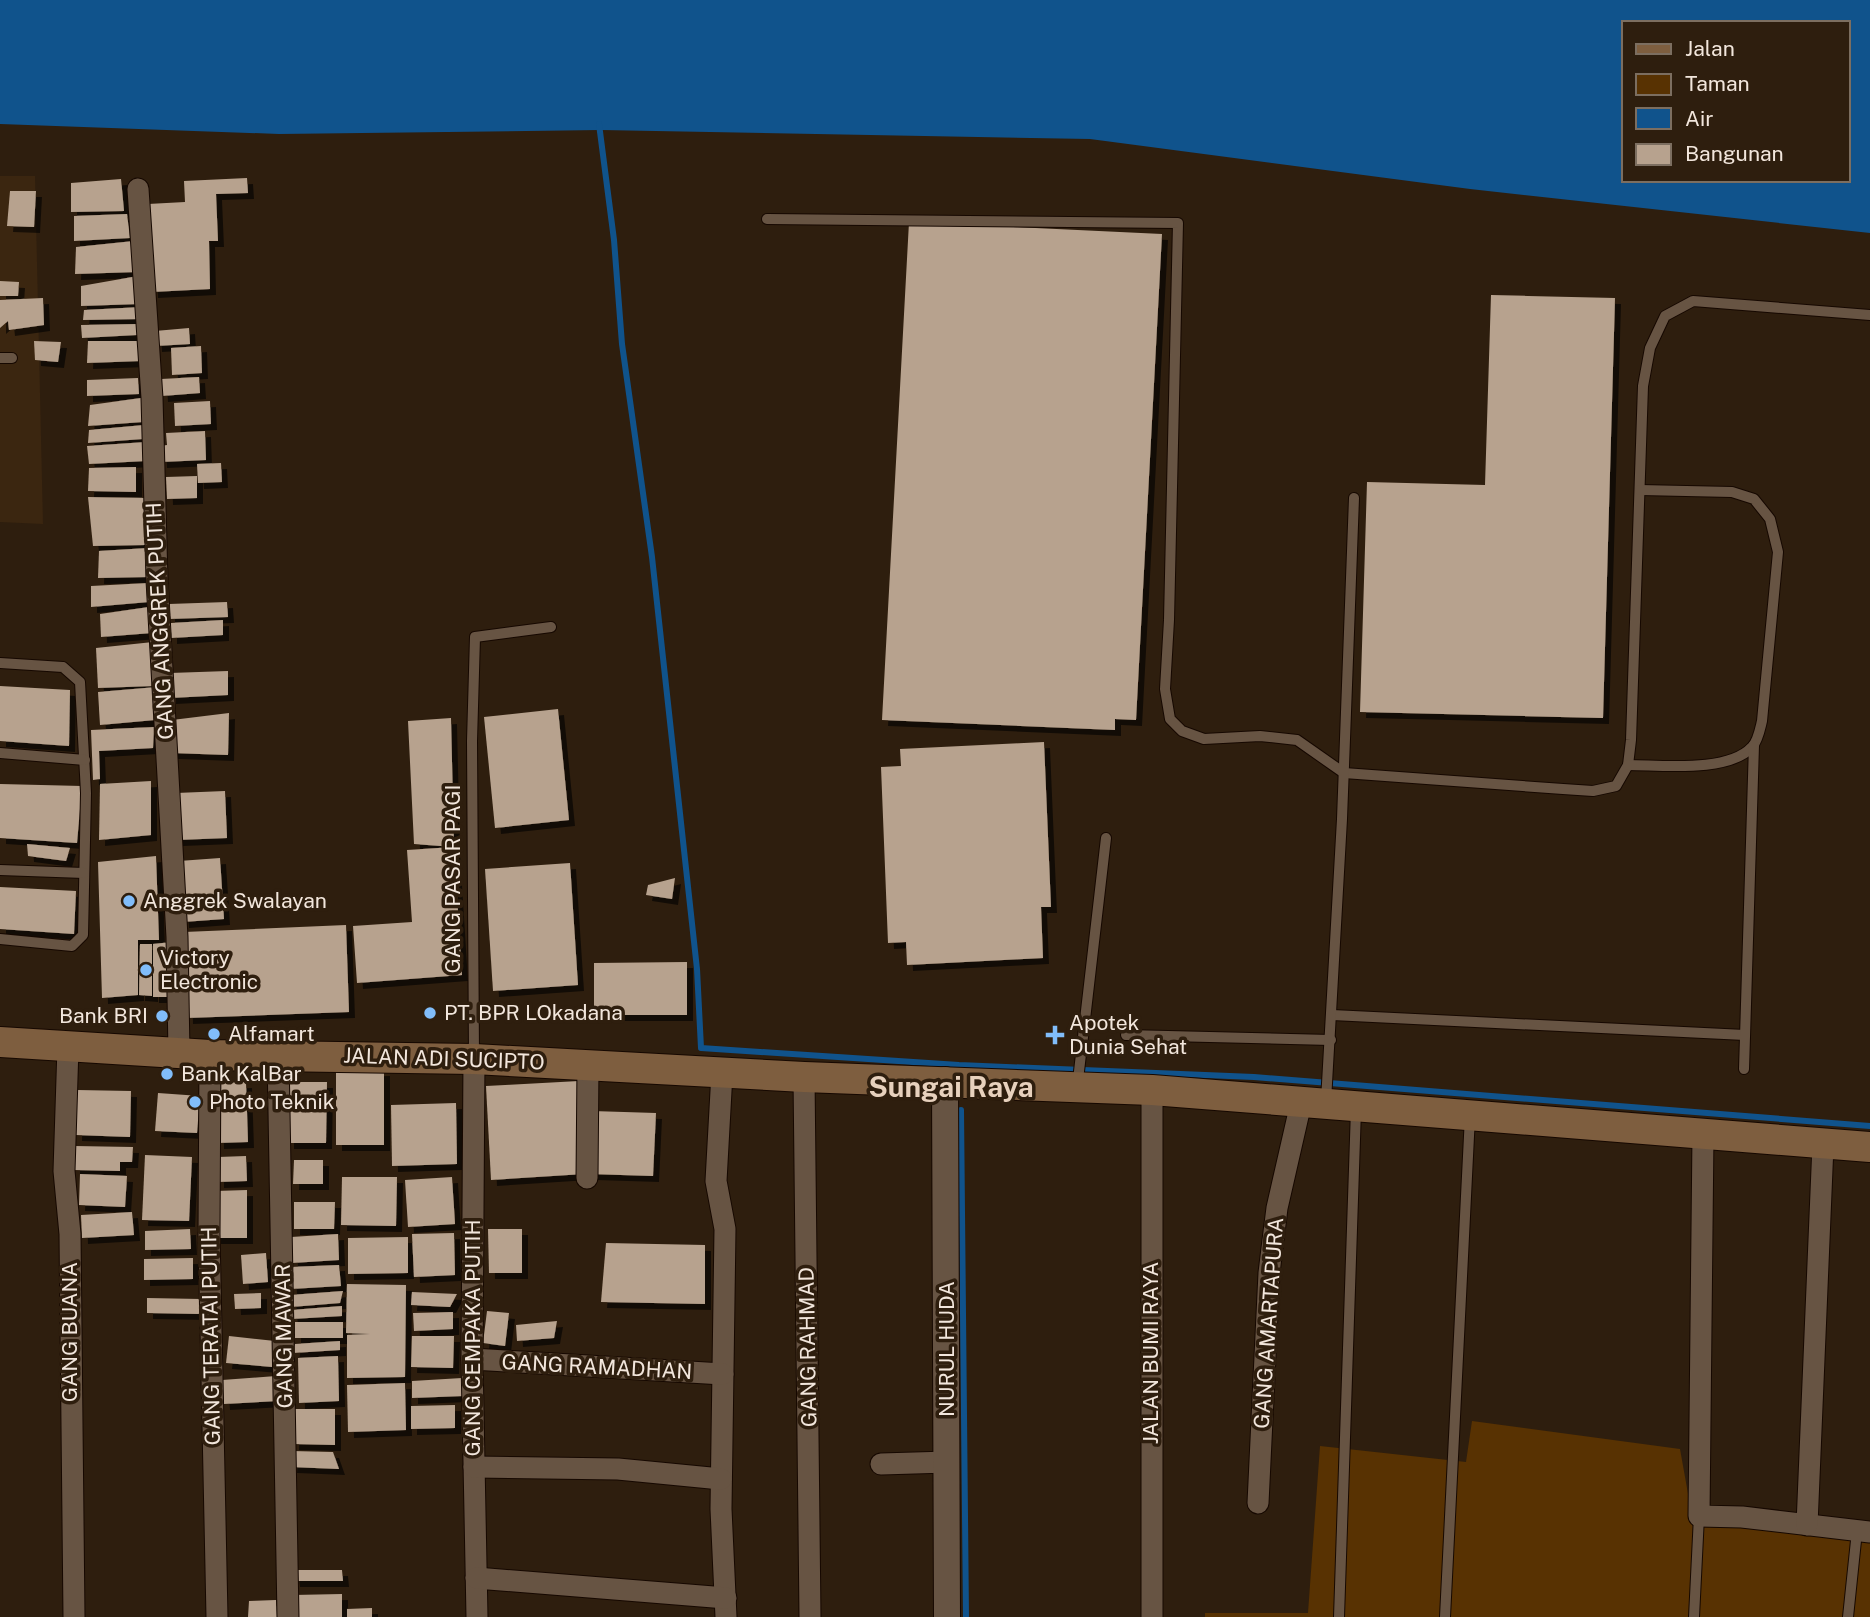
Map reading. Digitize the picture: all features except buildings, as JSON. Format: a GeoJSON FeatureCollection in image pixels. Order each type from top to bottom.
{"type":"FeatureCollection","features":[{"type":"Feature","properties":{"kind":"main road","name":"JALAN ADI SUCIPTO"},"geometry":{"type":"LineString","coordinates":[[0,1042],[210,1055],[474,1059],[804,1077],[945,1080],[1152,1090],[1320,1093],[1356,1105],[1870,1147]]}},
{"type":"Feature","properties":{"kind":"street","name":"GANG ANGGREK PUTIH"},"geometry":{"type":"LineString","coordinates":[[138,190],[152,398],[157,580],[177,937],[178,1053]]}},
{"type":"Feature","properties":{"kind":"street","name":"GANG BUANA"},"geometry":{"type":"LineString","coordinates":[[68,1047],[64,1171],[70,1234],[74,1617]]}},
{"type":"Feature","properties":{"kind":"street","name":"GANG TERATAI PUTIH"},"geometry":{"type":"LineString","coordinates":[[210,1055],[209,1234],[217,1617]]}},
{"type":"Feature","properties":{"kind":"street","name":"GANG MAWAR"},"geometry":{"type":"LineString","coordinates":[[278,1055],[288,1617]]}},
{"type":"Feature","properties":{"kind":"street","name":"GANG CEMPAKA PUTIH"},"geometry":{"type":"LineString","coordinates":[[474,1059],[472,1359],[477,1617]]}},
{"type":"Feature","properties":{"kind":"street"},"geometry":{"type":"LineString","coordinates":[[587,1178],[588,1065]]}},
{"type":"Feature","properties":{"kind":"street"},"geometry":{"type":"LineString","coordinates":[[476,1578],[726,1607],[721,1479],[725,1229],[716,1181],[722,1073]]}},
{"type":"Feature","properties":{"kind":"street","name":"GANG RAHMAD"},"geometry":{"type":"LineString","coordinates":[[804,1077],[810,1617]]}},
{"type":"Feature","properties":{"kind":"street","name":"NURUL HUDA"},"geometry":{"type":"LineString","coordinates":[[945,1080],[947,1617]]}},
{"type":"Feature","properties":{"kind":"street","name":"JALAN BUMI RAYA"},"geometry":{"type":"LineString","coordinates":[[1152,1090],[1152,1617]]}},
{"type":"Feature","properties":{"kind":"street","name":"GANG AMARTAPURA"},"geometry":{"type":"LineString","coordinates":[[1258,1503],[1271,1250],[1320,1093]]}},
{"type":"Feature","properties":{"kind":"street"},"geometry":{"type":"LineString","coordinates":[[1703,1134],[1699,1516],[1742,1517],[1863,1531]]}},
{"type":"Feature","properties":{"kind":"street"},"geometry":{"type":"LineString","coordinates":[[1807,1525],[1824,1145]]}},
{"type":"Feature","properties":{"kind":"street","name":"GANG RAMADHAN"},"geometry":{"type":"LineString","coordinates":[[472,1359],[723,1374]]}},
{"type":"Feature","properties":{"kind":"street"},"geometry":{"type":"LineString","coordinates":[[881,1464],[948,1462]]}},
{"type":"Feature","properties":{"kind":"street"},"geometry":{"type":"LineString","coordinates":[[474,1467],[618,1469],[721,1479]]}},
{"type":"Feature","properties":{"kind":"lane"},"geometry":{"type":"LineString","coordinates":[[767,219],[1178,223],[1165,689],[1170,719],[1182,731],[1204,738],[1259,736],[1297,740],[1344,773],[1593,791],[1616,786],[1628,765],[1643,386],[1650,348],[1665,316],[1693,301],[1870,315]]}},
{"type":"Feature","properties":{"kind":"lane"},"geometry":{"type":"LineString","coordinates":[[0,358],[12,358]]}},
{"type":"Feature","properties":{"kind":"lane"},"geometry":{"type":"LineString","coordinates":[[1640,490],[1732,492],[1754,499],[1770,519],[1778,552],[1762,721],[1754,745],[1744,1069]]}},
{"type":"Feature","properties":{"kind":"lane"},"geometry":{"type":"LineString","coordinates":[[1320,1093],[1331,1040],[1354,498]]}},
{"type":"Feature","properties":{"kind":"lane","name":"GANG PASAR PAGI"},"geometry":{"type":"LineString","coordinates":[[474,1059],[472,741],[475,637],[551,626]]}},
{"type":"Feature","properties":{"kind":"lane"},"geometry":{"type":"LineString","coordinates":[[0,663],[63,667],[80,682],[85,760],[83,935],[72,946],[0,939]]}},
{"type":"Feature","properties":{"kind":"lane"},"geometry":{"type":"LineString","coordinates":[[1628,765],[1705,764],[1737,758],[1754,745]]}},
{"type":"Feature","properties":{"kind":"lane"},"geometry":{"type":"LineString","coordinates":[[0,752],[85,760]]}},
{"type":"Feature","properties":{"kind":"lane"},"geometry":{"type":"LineString","coordinates":[[1078,1080],[1106,838]]}},
{"type":"Feature","properties":{"kind":"lane"},"geometry":{"type":"LineString","coordinates":[[0,870],[85,873]]}},
{"type":"Feature","properties":{"kind":"lane"},"geometry":{"type":"LineString","coordinates":[[1332,1015],[1745,1035]]}},
{"type":"Feature","properties":{"kind":"lane"},"geometry":{"type":"LineString","coordinates":[[1126,1035],[1331,1040]]}},
{"type":"Feature","properties":{"kind":"lane"},"geometry":{"type":"LineString","coordinates":[[1339,1617],[1356,1105]]}},
{"type":"Feature","properties":{"kind":"lane"},"geometry":{"type":"LineString","coordinates":[[1446,1617],[1470,1115]]}},
{"type":"Feature","properties":{"kind":"lane"},"geometry":{"type":"LineString","coordinates":[[1694,1617],[1699,1516]]}},
{"type":"Feature","properties":{"kind":"lane"},"geometry":{"type":"LineString","coordinates":[[1848,1617],[1863,1531]]}},
{"type":"Feature","properties":{"kind":"shaded area"},"geometry":{"type":"Polygon","coordinates":[[[0,176],[35,176],[43,524],[0,522],[0,176]]]}},
{"type":"Feature","properties":{"kind":"green space"},"geometry":{"type":"Polygon","coordinates":[[[1472,1421],[1680,1449],[1692,1516],[1870,1526],[1870,1617],[1205,1617],[1205,1613],[1308,1613],[1320,1446],[1466,1462],[1472,1421]]]}},
{"type":"Feature","properties":{"kind":"water"},"geometry":{"type":"Polygon","coordinates":[[[0,0],[1870,0],[1870,233],[1470,189],[1090,139],[601,130],[279,134],[0,124],[0,0]]]}},
{"type":"Feature","properties":{"kind":"waterway"},"geometry":{"type":"LineString","coordinates":[[599,124],[614,240],[622,344],[652,557],[697,969],[701,1048],[959,1065],[1254,1077],[1870,1126]]}},
{"type":"Feature","properties":{"kind":"waterway"},"geometry":{"type":"LineString","coordinates":[[961,1110],[966,1617]]}},
{"type":"Feature","properties":{"kind":"place","name":"Anggrek Swalayan"},"geometry":{"type":"Point","coordinates":[129,901]}},
{"type":"Feature","properties":{"kind":"place","name":"Victory Electronic"},"geometry":{"type":"Point","coordinates":[146,970]}},
{"type":"Feature","properties":{"kind":"place","name":"PT. BPR LOkadana"},"geometry":{"type":"Point","coordinates":[430,1013]}},
{"type":"Feature","properties":{"kind":"place","name":"Bank BRI"},"geometry":{"type":"Point","coordinates":[162,1016]}},
{"type":"Feature","properties":{"kind":"place","name":"Alfamart"},"geometry":{"type":"Point","coordinates":[214,1034]}},
{"type":"Feature","properties":{"kind":"place","name":"Apotek Dunia Sehat"},"geometry":{"type":"Point","coordinates":[1055,1035]}},
{"type":"Feature","properties":{"kind":"place","name":"Bank KalBar"},"geometry":{"type":"Point","coordinates":[167,1074]}},
{"type":"Feature","properties":{"kind":"place","name":"Photo Teknik"},"geometry":{"type":"Point","coordinates":[195,1102]}},
{"type":"Feature","properties":{"kind":"district","name":"Sungai Raya"},"geometry":{"type":"Point","coordinates":[951,1087]}}]}
